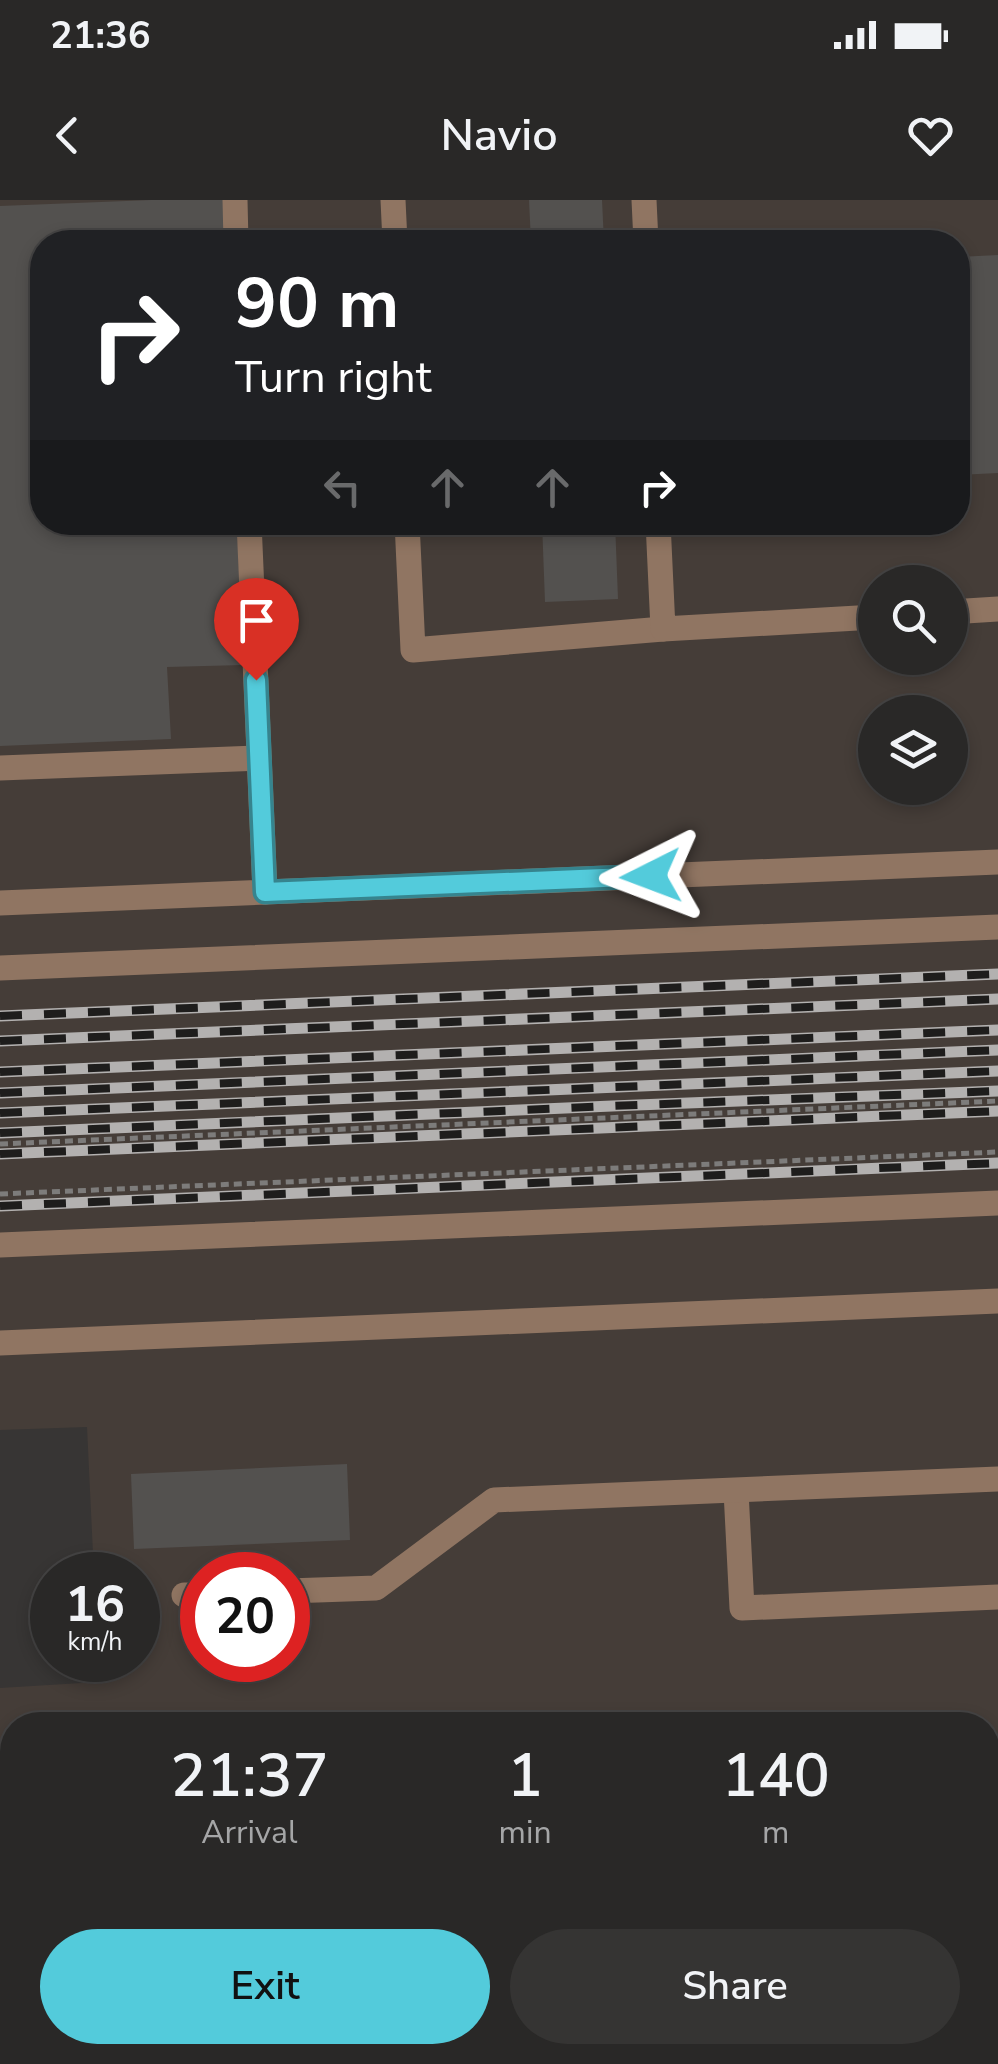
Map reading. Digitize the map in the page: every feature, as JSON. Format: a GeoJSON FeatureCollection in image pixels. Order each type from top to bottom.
{"type":"FeatureCollection","features":[{"type":"Feature","properties":{"kind":"lane"},"geometry":{"type":"LineString","coordinates":[[234,200],[235,230]]}},
{"type":"Feature","properties":{"kind":"lane"},"geometry":{"type":"LineString","coordinates":[[393,200],[394,230]]}},
{"type":"Feature","properties":{"kind":"lane"},"geometry":{"type":"LineString","coordinates":[[644,200],[645,230]]}},
{"type":"Feature","properties":{"kind":"lane"},"geometry":{"type":"LineString","coordinates":[[250,535],[265,892]]}},
{"type":"Feature","properties":{"kind":"lane"},"geometry":{"type":"LineString","coordinates":[[408,535],[412,650],[858,617]]}},
{"type":"Feature","properties":{"kind":"lane"},"geometry":{"type":"LineString","coordinates":[[659,535],[663,629]]}},
{"type":"Feature","properties":{"kind":"lane"},"geometry":{"type":"LineString","coordinates":[[968,611],[998,609]]}},
{"type":"Feature","properties":{"kind":"lane"},"geometry":{"type":"LineString","coordinates":[[0,768],[259,758]]}},
{"type":"Feature","properties":{"kind":"lane"},"geometry":{"type":"LineString","coordinates":[[0,903],[998,862]]}},
{"type":"Feature","properties":{"kind":"lane"},"geometry":{"type":"LineString","coordinates":[[0,968],[998,926]]}},
{"type":"Feature","properties":{"kind":"lane"},"geometry":{"type":"LineString","coordinates":[[0,1245],[998,1203]]}},
{"type":"Feature","properties":{"kind":"lane"},"geometry":{"type":"LineString","coordinates":[[0,1343],[998,1301]]}},
{"type":"Feature","properties":{"kind":"lane"},"geometry":{"type":"LineString","coordinates":[[310,1591],[376,1588],[494,1500],[998,1479]]}},
{"type":"Feature","properties":{"kind":"lane"},"geometry":{"type":"LineString","coordinates":[[736,1490],[742,1608],[998,1597]]}},
{"type":"Feature","properties":{"kind":"path"},"geometry":{"type":"LineString","coordinates":[[0,1144],[998,1101]]}},
{"type":"Feature","properties":{"kind":"path"},"geometry":{"type":"LineString","coordinates":[[0,1194],[998,1152]]}},
{"type":"Feature","properties":{"kind":"shaded area"},"geometry":{"type":"Polygon","coordinates":[[[0,200],[998,200],[998,1712],[0,1712],[0,1688],[160,1682],[160,1552],[93,1552],[87,1427],[0,1430],[0,200]]]}},
{"type":"Feature","properties":{"kind":"building"},"geometry":{"type":"Polygon","coordinates":[[[223,200],[224,230],[30,230],[30,535],[238,535],[243,665],[167,667],[171,739],[0,746],[0,206],[223,200]]]}},
{"type":"Feature","properties":{"kind":"building"},"geometry":{"type":"Polygon","coordinates":[[[529,200],[602,200],[603,230],[530,230],[529,200]]]}},
{"type":"Feature","properties":{"kind":"building"},"geometry":{"type":"Polygon","coordinates":[[[998,255],[998,473],[970,474],[970,256],[998,255]]]}},
{"type":"Feature","properties":{"kind":"building"},"geometry":{"type":"Polygon","coordinates":[[[542,535],[616,535],[618,599],[545,602],[542,535]]]}},
{"type":"Feature","properties":{"kind":"building"},"geometry":{"type":"Polygon","coordinates":[[[347,1464],[350,1540],[134,1549],[131,1474],[347,1464]]]}},
{"type":"Feature","properties":{"kind":"railway"},"geometry":{"type":"LineString","coordinates":[[0,1016],[998,974]]}},
{"type":"Feature","properties":{"kind":"railway"},"geometry":{"type":"LineString","coordinates":[[0,1041],[998,999]]}},
{"type":"Feature","properties":{"kind":"railway"},"geometry":{"type":"LineString","coordinates":[[0,1072],[998,1030]]}},
{"type":"Feature","properties":{"kind":"railway"},"geometry":{"type":"LineString","coordinates":[[0,1093],[998,1050]]}},
{"type":"Feature","properties":{"kind":"railway"},"geometry":{"type":"LineString","coordinates":[[0,1113],[998,1071]]}},
{"type":"Feature","properties":{"kind":"railway"},"geometry":{"type":"LineString","coordinates":[[0,1133],[998,1091]]}},
{"type":"Feature","properties":{"kind":"railway"},"geometry":{"type":"LineString","coordinates":[[0,1154],[998,1111]]}},
{"type":"Feature","properties":{"kind":"railway"},"geometry":{"type":"LineString","coordinates":[[0,1206],[998,1163]]}},
{"type":"Feature","properties":{"kind":"route"},"geometry":{"type":"LineString","coordinates":[[256,680],[265,892],[651,876]]}}]}
